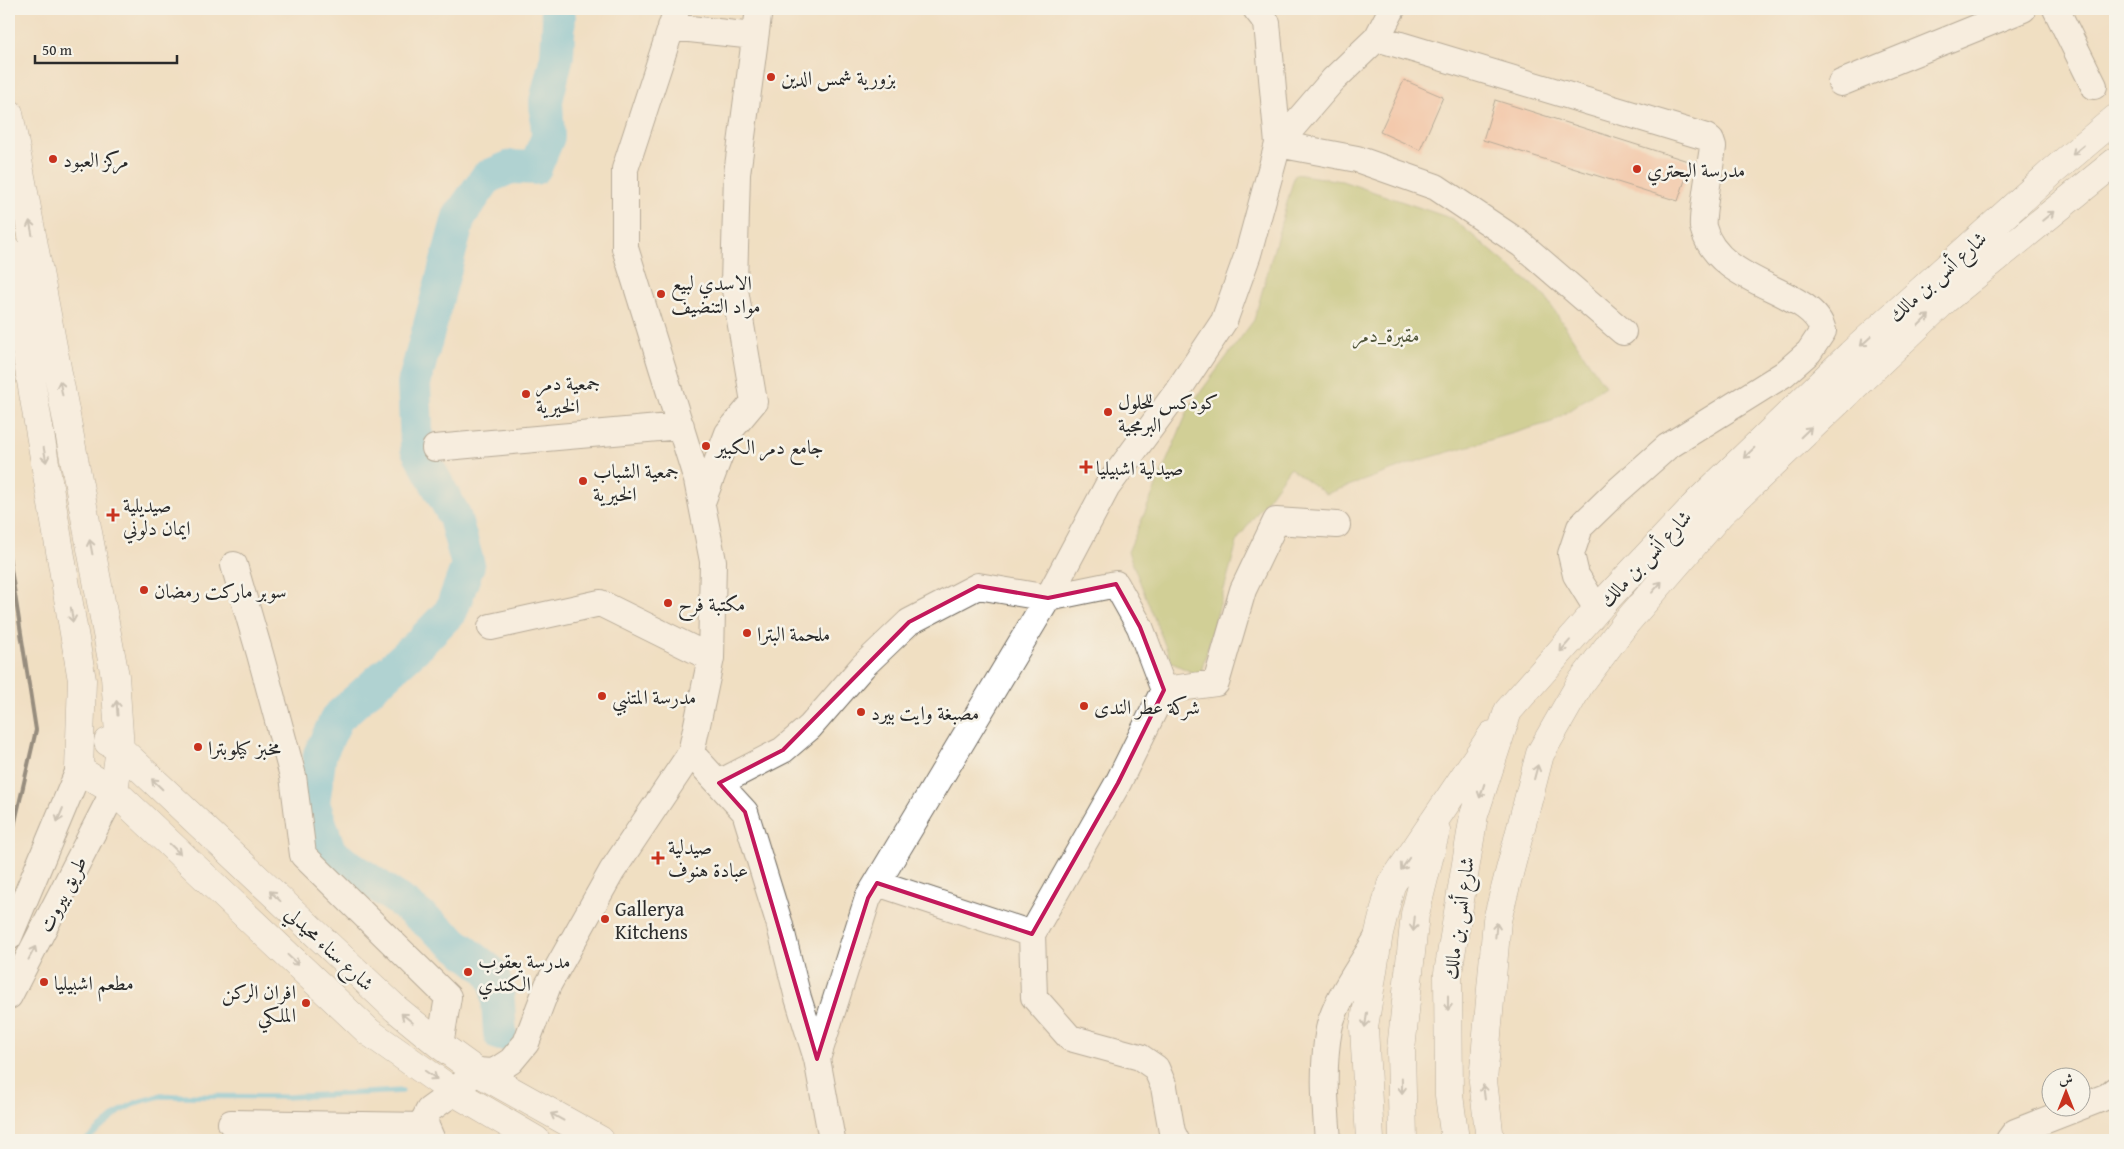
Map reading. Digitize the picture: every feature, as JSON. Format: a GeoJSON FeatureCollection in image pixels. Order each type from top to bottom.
{"type":"FeatureCollection","features":[{"type":"Feature","properties":{"kind":"main road"},"geometry":{"type":"LineString","coordinates":[[9,113],[115,676],[120,748],[114,791]]}},
{"type":"Feature","properties":{"kind":"main road","name":"شارع أنس بن مالك"},"geometry":{"type":"LineString","coordinates":[[1455,1140],[1449,1095],[1448,973],[1474,815],[1508,711],[1599,607],[1698,502],[1851,354],[2052,172],[2115,119]]}},
{"type":"Feature","properties":{"kind":"main road","name":"شارع أنس بن مالك"},"geometry":{"type":"LineString","coordinates":[[1490,1140],[1483,1081],[1497,920],[1540,754],[1580,684],[1625,624],[1720,514],[1945,300],[2115,162]]}},
{"type":"Feature","properties":{"kind":"main road"},"geometry":{"type":"LineString","coordinates":[[9,252],[82,680],[79,770],[114,791],[369,1032],[454,1092],[536,1140]]}},
{"type":"Feature","properties":{"kind":"main road"},"geometry":{"type":"LineString","coordinates":[[1599,607],[1625,624]]}},
{"type":"Feature","properties":{"kind":"main road"},"geometry":{"type":"LineString","coordinates":[[1370,1140],[1364,1027],[1380,933],[1391,885],[1508,711]]}},
{"type":"Feature","properties":{"kind":"main road","name":"شارع سناء محيدلي"},"geometry":{"type":"LineString","coordinates":[[81,730],[120,748],[396,1009],[440,1045],[476,1071],[600,1140]]}},
{"type":"Feature","properties":{"kind":"main road"},"geometry":{"type":"LineString","coordinates":[[1403,1140],[1401,1050],[1415,914],[1441,809]]}},
{"type":"Feature","properties":{"kind":"street"},"geometry":{"type":"LineString","coordinates":[[702,502],[728,433],[754,402],[734,284],[737,174],[759,9]]}},
{"type":"Feature","properties":{"kind":"street"},"geometry":{"type":"LineString","coordinates":[[817,1059],[868,898],[1048,598],[1107,487],[1177,392],[1224,321],[1248,254],[1278,144],[1267,23],[1256,9]]}},
{"type":"Feature","properties":{"kind":"street"},"geometry":{"type":"LineString","coordinates":[[1278,144],[1333,80],[1377,38],[1392,9]]}},
{"type":"Feature","properties":{"kind":"street"},"geometry":{"type":"LineString","coordinates":[[1842,83],[2023,9]]}},
{"type":"Feature","properties":{"kind":"street"},"geometry":{"type":"LineString","coordinates":[[2056,9],[2094,86]]}},
{"type":"Feature","properties":{"kind":"street"},"geometry":{"type":"LineString","coordinates":[[231,1123],[429,1133],[425,1118],[429,1110],[454,1092],[476,1071],[494,1072],[511,1061],[526,1043],[548,985],[612,871],[691,753],[711,658],[713,561],[697,480],[625,248],[625,169],[672,18],[754,36]]}},
{"type":"Feature","properties":{"kind":"street"},"geometry":{"type":"LineString","coordinates":[[1377,38],[1706,137],[1711,142],[1712,148],[1703,226],[1710,245],[1726,264],[1800,304],[1821,323],[1823,331],[1816,342],[1784,374],[1667,447],[1580,527],[1571,554],[1576,575],[1599,607]]}},
{"type":"Feature","properties":{"kind":"street"},"geometry":{"type":"LineString","coordinates":[[1278,144],[1356,159],[1436,187],[1521,244],[1623,332]]}},
{"type":"Feature","properties":{"kind":"street"},"geometry":{"type":"LineString","coordinates":[[435,448],[681,426]]}},
{"type":"Feature","properties":{"kind":"street"},"geometry":{"type":"LineString","coordinates":[[1164,690],[1216,683],[1243,590],[1276,521],[1337,525]]}},
{"type":"Feature","properties":{"kind":"street"},"geometry":{"type":"LineString","coordinates":[[234,565],[293,776],[303,855],[448,997],[440,1045]]}},
{"type":"Feature","properties":{"kind":"street"},"geometry":{"type":"LineString","coordinates":[[719,783],[783,750],[810,726],[863,666],[909,622],[978,586],[1048,598],[1116,584],[1140,627],[1164,690],[1118,783],[1032,934],[1034,997],[1070,1038],[1140,1057],[1156,1068],[1164,1087],[1172,1132],[1176,1140]]}},
{"type":"Feature","properties":{"kind":"street"},"geometry":{"type":"LineString","coordinates":[[491,627],[600,603],[711,658]]}},
{"type":"Feature","properties":{"kind":"street"},"geometry":{"type":"LineString","coordinates":[[691,753],[745,812],[779,922],[801,1007],[817,1059],[832,1140]]}},
{"type":"Feature","properties":{"kind":"street"},"geometry":{"type":"LineString","coordinates":[[9,937],[79,770]]}},
{"type":"Feature","properties":{"kind":"street","name":"طريق بيروت"},"geometry":{"type":"LineString","coordinates":[[9,996],[114,791]]}},
{"type":"Feature","properties":{"kind":"street"},"geometry":{"type":"LineString","coordinates":[[877,883],[1032,934]]}},
{"type":"Feature","properties":{"kind":"street"},"geometry":{"type":"LineString","coordinates":[[1328,1140],[1324,1081],[1329,1028],[1339,1004],[1380,933]]}},
{"type":"Feature","properties":{"kind":"street"},"geometry":{"type":"LineString","coordinates":[[2009,1140],[2016,1132],[2108,1096],[2115,1090]]}},
{"type":"Feature","properties":{"kind":"highlighted area"},"geometry":{"type":"Polygon","coordinates":[[[1116,584],[1140,627],[1164,690],[1118,783],[1032,934],[877,883],[868,898],[817,1059],[745,812],[719,783],[783,750],[909,622],[978,586],[1048,598],[1116,584]]]}},
{"type":"Feature","properties":{"kind":"green space","name":"مقبرة_دمر"},"geometry":{"type":"Polygon","coordinates":[[[1295,174],[1342,181],[1453,219],[1544,295],[1605,386],[1552,422],[1421,460],[1326,494],[1290,468],[1238,539],[1200,676],[1172,663],[1128,552],[1190,406],[1254,320],[1295,174]]]}},
{"type":"Feature","properties":{"kind":"building"},"geometry":{"type":"Polygon","coordinates":[[[1404,80],[1443,97],[1420,150],[1380,132],[1404,80]]]}},
{"type":"Feature","properties":{"kind":"building"},"geometry":{"type":"Polygon","coordinates":[[[1495,100],[1691,162],[1678,201],[1483,140],[1495,100]]]}},
{"type":"Feature","properties":{"kind":"waterway"},"geometry":{"type":"LineString","coordinates":[[500,1034],[497,987],[490,971],[403,903],[330,853],[313,803],[320,754],[337,718],[416,647],[451,611],[468,565],[454,515],[417,448],[414,384],[459,217],[487,177],[511,167],[535,168],[548,137],[546,101],[557,56],[559,17],[557,9]]}},
{"type":"Feature","properties":{"kind":"waterway"},"geometry":{"type":"LineString","coordinates":[[86,1140],[122,1110],[138,1102],[160,1096],[286,1097],[402,1091]]}},
{"type":"Feature","properties":{"kind":"railway"},"geometry":{"type":"LineString","coordinates":[[9,556],[36,730],[9,841]]}},
{"type":"Feature","properties":{"kind":"place","name":"بزورية شمس الدين"},"geometry":{"type":"Point","coordinates":[771,77]}},
{"type":"Feature","properties":{"kind":"place","name":"مركز العبود"},"geometry":{"type":"Point","coordinates":[53,159]}},
{"type":"Feature","properties":{"kind":"place","name":"مدرسة البحتري"},"geometry":{"type":"Point","coordinates":[1637,169]}},
{"type":"Feature","properties":{"kind":"place","name":"الاسدي لبيع مواد التنضيف"},"geometry":{"type":"Point","coordinates":[661,294]}},
{"type":"Feature","properties":{"kind":"place","name":"جمعية دمر الخيرية"},"geometry":{"type":"Point","coordinates":[526,394]}},
{"type":"Feature","properties":{"kind":"place","name":"كودكس للحلول البرمجية"},"geometry":{"type":"Point","coordinates":[1108,412]}},
{"type":"Feature","properties":{"kind":"place","name":"جامع دمر الكبير"},"geometry":{"type":"Point","coordinates":[706,446]}},
{"type":"Feature","properties":{"kind":"place","name":"صيدلية اشبيليا"},"geometry":{"type":"Point","coordinates":[1086,467]}},
{"type":"Feature","properties":{"kind":"place","name":"جمعية الشباب الخيرية"},"geometry":{"type":"Point","coordinates":[583,481]}},
{"type":"Feature","properties":{"kind":"place","name":"صيديلية ايمان دلوني"},"geometry":{"type":"Point","coordinates":[113,515]}},
{"type":"Feature","properties":{"kind":"place","name":"سوبر ماركت رمضان"},"geometry":{"type":"Point","coordinates":[144,590]}},
{"type":"Feature","properties":{"kind":"place","name":"مكتبة فرح"},"geometry":{"type":"Point","coordinates":[668,603]}},
{"type":"Feature","properties":{"kind":"place","name":"ملحمة البترا"},"geometry":{"type":"Point","coordinates":[747,633]}},
{"type":"Feature","properties":{"kind":"place","name":"مدرسة المتنبي"},"geometry":{"type":"Point","coordinates":[602,696]}},
{"type":"Feature","properties":{"kind":"place","name":"شركة عطر الندى"},"geometry":{"type":"Point","coordinates":[1084,706]}},
{"type":"Feature","properties":{"kind":"place","name":"مصبغة وايت بيرد"},"geometry":{"type":"Point","coordinates":[861,712]}},
{"type":"Feature","properties":{"kind":"place","name":"مخبز كيلوبترا"},"geometry":{"type":"Point","coordinates":[198,747]}},
{"type":"Feature","properties":{"kind":"place","name":"صيدلية عبادة هنوف"},"geometry":{"type":"Point","coordinates":[658,858]}},
{"type":"Feature","properties":{"kind":"place","name":"Gallerya Kitchens"},"geometry":{"type":"Point","coordinates":[605,919]}},
{"type":"Feature","properties":{"kind":"place","name":"مدرسة يعقوب الكندي"},"geometry":{"type":"Point","coordinates":[468,972]}},
{"type":"Feature","properties":{"kind":"place","name":"مطعم اشبيليا"},"geometry":{"type":"Point","coordinates":[44,982]}},
{"type":"Feature","properties":{"kind":"place","name":"افران الركن الملكي"},"geometry":{"type":"Point","coordinates":[306,1003]}}]}
